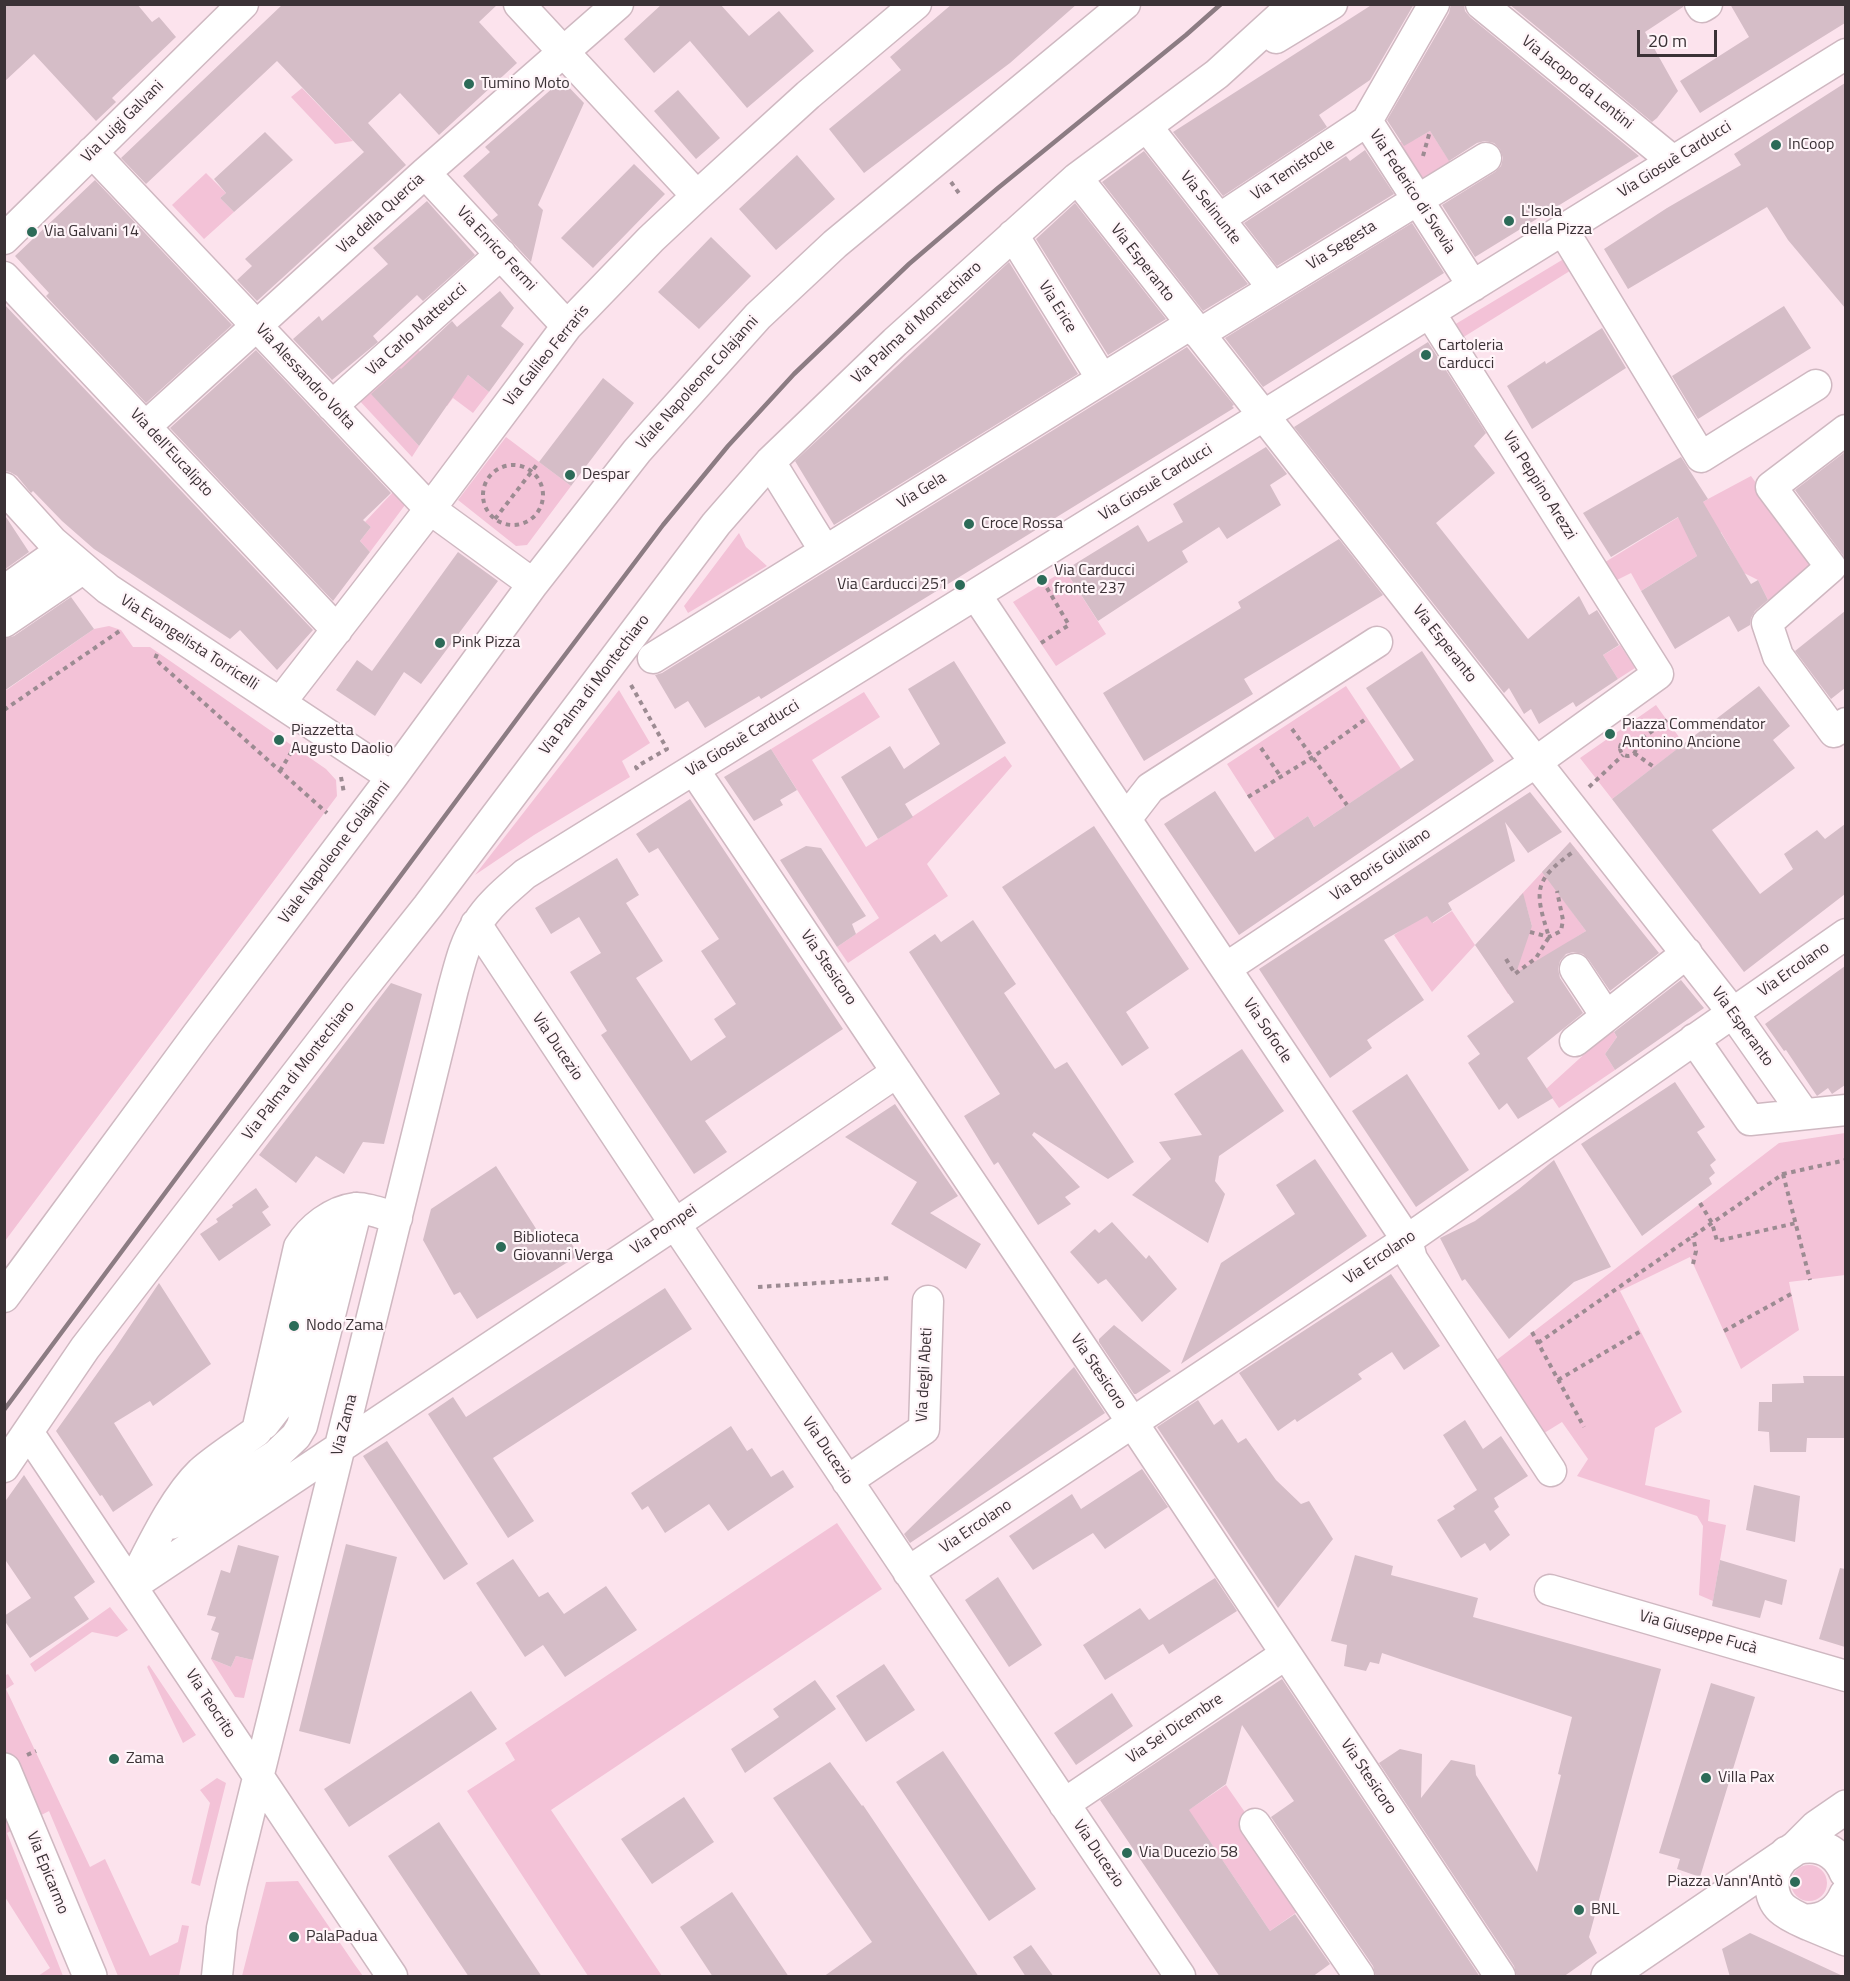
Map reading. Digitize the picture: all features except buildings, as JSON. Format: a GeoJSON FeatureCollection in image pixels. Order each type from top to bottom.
{"type":"FeatureCollection","features":[{"type":"Feature","properties":{"kind":"main road","name":"Via Epicarmo"},"geometry":{"type":"LineString","coordinates":[[4,1770],[90,1977]]}},
{"type":"Feature","properties":{"kind":"main road"},"geometry":{"type":"LineString","coordinates":[[1843,1941],[1795,1917],[1774,1898],[1772,1888],[1774,1869],[1779,1860],[1817,1827],[1845,1808]]}},
{"type":"Feature","properties":{"kind":"main road"},"geometry":{"type":"LineString","coordinates":[[1608,1977],[1791,1850],[1806,1845],[1826,1849],[1842,1863],[1845,1872]]}},
{"type":"Feature","properties":{"kind":"main road"},"geometry":{"type":"LineString","coordinates":[[1702,1912],[1729,1907],[1745,1907],[1820,1920],[1841,1905],[1845,1895]]}},
{"type":"Feature","properties":{"kind":"street","name":"Via Luigi Galvani"},"geometry":{"type":"LineString","coordinates":[[4,239],[243,4]]}},
{"type":"Feature","properties":{"kind":"street"},"geometry":{"type":"LineString","coordinates":[[519,4],[697,196]]}},
{"type":"Feature","properties":{"kind":"street","name":"Via della Quercia"},"geometry":{"type":"LineString","coordinates":[[146,426],[425,174],[618,4]]}},
{"type":"Feature","properties":{"kind":"street","name":"Via Galileo Ferraris"},"geometry":{"type":"LineString","coordinates":[[280,703],[430,509],[567,326],[651,239],[697,196],[808,95],[916,4]]}},
{"type":"Feature","properties":{"kind":"street","name":"Via Palma di Montechiaro"},"geometry":{"type":"LineString","coordinates":[[4,1467],[85,1348],[428,906],[716,524],[770,462],[895,342],[1077,178],[1217,74],[1294,4]]}},
{"type":"Feature","properties":{"kind":"street"},"geometry":{"type":"LineString","coordinates":[[1217,74],[1332,4]]}},
{"type":"Feature","properties":{"kind":"street","name":"Via Federico di Svevia"},"geometry":{"type":"LineString","coordinates":[[1434,4],[1366,121],[1473,286]]}},
{"type":"Feature","properties":{"kind":"street","name":"Via Jacopo da Lentini"},"geometry":{"type":"LineString","coordinates":[[1481,4],[1673,161]]}},
{"type":"Feature","properties":{"kind":"street","name":"Viale Napoleone Colajanni"},"geometry":{"type":"LineString","coordinates":[[4,1297],[533,584],[637,452],[758,316],[843,237],[1122,6]]}},
{"type":"Feature","properties":{"kind":"street","name":"Via Giosuè Carducci"},"geometry":{"type":"LineString","coordinates":[[476,924],[498,897],[525,874],[1845,54]]}},
{"type":"Feature","properties":{"kind":"street","name":"Via Temistocle"},"geometry":{"type":"LineString","coordinates":[[1218,219],[1366,121]]}},
{"type":"Feature","properties":{"kind":"street","name":"Via Selinunte"},"geometry":{"type":"LineString","coordinates":[[1147,127],[1273,288]]}},
{"type":"Feature","properties":{"kind":"street","name":"Via Alessandro Volta"},"geometry":{"type":"LineString","coordinates":[[92,152],[430,509],[533,584]]}},
{"type":"Feature","properties":{"kind":"street","name":"Via Segesta"},"geometry":{"type":"LineString","coordinates":[[1195,329],[1273,288],[1486,158]]}},
{"type":"Feature","properties":{"kind":"street","name":"Via Enrico Fermi"},"geometry":{"type":"LineString","coordinates":[[425,174],[567,326]]}},
{"type":"Feature","properties":{"kind":"street","name":"Via Esperanto"},"geometry":{"type":"LineString","coordinates":[[1077,178],[1687,953],[1733,1013],[1804,1114]]}},
{"type":"Feature","properties":{"kind":"street"},"geometry":{"type":"LineString","coordinates":[[1563,230],[1701,457],[1816,385]]}},
{"type":"Feature","properties":{"kind":"street","name":"Via Erice"},"geometry":{"type":"LineString","coordinates":[[1013,235],[1102,379]]}},
{"type":"Feature","properties":{"kind":"street","name":"Via Carlo Matteucci"},"geometry":{"type":"LineString","coordinates":[[332,406],[501,254]]}},
{"type":"Feature","properties":{"kind":"street","name":"Via dell'Eucalipto"},"geometry":{"type":"LineString","coordinates":[[4,277],[337,630]]}},
{"type":"Feature","properties":{"kind":"street","name":"Via Peppino Arezzi"},"geometry":{"type":"LineString","coordinates":[[1430,313],[1648,659]]}},
{"type":"Feature","properties":{"kind":"street","name":"Via Gela"},"geometry":{"type":"LineString","coordinates":[[653,658],[1102,379],[1195,329]]}},
{"type":"Feature","properties":{"kind":"street"},"geometry":{"type":"LineString","coordinates":[[1845,430],[1771,487],[1831,567],[1767,623],[1778,656],[1833,732],[1845,723]]}},
{"type":"Feature","properties":{"kind":"street"},"geometry":{"type":"LineString","coordinates":[[770,462],[825,551]]}},
{"type":"Feature","properties":{"kind":"street","name":"Via Evangelista Torricelli"},"geometry":{"type":"LineString","coordinates":[[5,491],[72,559],[108,590],[392,777]]}},
{"type":"Feature","properties":{"kind":"street"},"geometry":{"type":"LineString","coordinates":[[4,591],[72,559]]}},
{"type":"Feature","properties":{"kind":"street"},"geometry":{"type":"LineString","coordinates":[[4,622],[72,559]]}},
{"type":"Feature","properties":{"kind":"street","name":"Via Sofocle"},"geometry":{"type":"LineString","coordinates":[[976,595],[1407,1240],[1412,1259],[1551,1471]]}},
{"type":"Feature","properties":{"kind":"street"},"geometry":{"type":"LineString","coordinates":[[1126,819],[1150,788],[1377,642]]}},
{"type":"Feature","properties":{"kind":"street","name":"Via Boris Giuliano"},"geometry":{"type":"LineString","coordinates":[[1226,968],[1536,762],[1658,674],[1648,659]]}},
{"type":"Feature","properties":{"kind":"street","name":"Via Stesicoro"},"geometry":{"type":"LineString","coordinates":[[694,770],[1132,1422],[1500,1977]]}},
{"type":"Feature","properties":{"kind":"street","name":"Via Zama"},"geometry":{"type":"LineString","coordinates":[[222,1928],[271,1721],[453,989],[462,957],[476,924]]}},
{"type":"Feature","properties":{"kind":"street","name":"Via Ducezio"},"geometry":{"type":"LineString","coordinates":[[476,924],[1180,1977]]}},
{"type":"Feature","properties":{"kind":"street","name":"Via Ercolano"},"geometry":{"type":"LineString","coordinates":[[908,1572],[1407,1240],[1845,934]]}},
{"type":"Feature","properties":{"kind":"street"},"geometry":{"type":"LineString","coordinates":[[1575,1041],[1687,953]]}},
{"type":"Feature","properties":{"kind":"street"},"geometry":{"type":"LineString","coordinates":[[1575,969],[1606,1016]]}},
{"type":"Feature","properties":{"kind":"street"},"geometry":{"type":"LineString","coordinates":[[1694,1039],[1750,1120],[1845,1110]]}},
{"type":"Feature","properties":{"kind":"street","name":"Via Pompei"},"geometry":{"type":"LineString","coordinates":[[132,1586],[675,1224],[897,1072]]}},
{"type":"Feature","properties":{"kind":"street"},"geometry":{"type":"LineString","coordinates":[[345,1212],[397,1218]]}},
{"type":"Feature","properties":{"kind":"street"},"geometry":{"type":"LineString","coordinates":[[132,1586],[160,1531],[184,1493],[201,1473],[257,1431],[288,1393],[345,1212]]}},
{"type":"Feature","properties":{"kind":"street"},"geometry":{"type":"LineString","coordinates":[[160,1531],[276,1455],[296,1436],[302,1426],[345,1212]]}},
{"type":"Feature","properties":{"kind":"street","name":"Via degli Abeti"},"geometry":{"type":"LineString","coordinates":[[847,1481],[924,1429],[928,1301]]}},
{"type":"Feature","properties":{"kind":"street","name":"Via Teocrito"},"geometry":{"type":"LineString","coordinates":[[28,1432],[392,1977]]}},
{"type":"Feature","properties":{"kind":"street","name":"Via Giuseppe Fucà"},"geometry":{"type":"LineString","coordinates":[[1550,1590],[1845,1676]]}},
{"type":"Feature","properties":{"kind":"street","name":"Via Sei Dicembre"},"geometry":{"type":"LineString","coordinates":[[1064,1804],[1286,1654]]}},
{"type":"Feature","properties":{"kind":"street"},"geometry":{"type":"LineString","coordinates":[[1255,1824],[1359,1977]]}},
{"type":"Feature","properties":{"kind":"street"},"geometry":{"type":"LineString","coordinates":[[202,1977],[222,1928]]}},
{"type":"Feature","properties":{"kind":"street"},"geometry":{"type":"LineString","coordinates":[[217,1977],[222,1928]]}},
{"type":"Feature","properties":{"kind":"path"},"geometry":{"type":"LineString","coordinates":[[951,182],[962,196]]}},
{"type":"Feature","properties":{"kind":"path"},"geometry":{"type":"LineString","coordinates":[[495,519],[539,462]]}},
{"type":"Feature","properties":{"kind":"path"},"geometry":{"type":"LineString","coordinates":[[514,465],[531,472],[542,486],[542,504],[531,519],[523,524],[504,524],[488,513],[483,495],[489,477],[504,467],[514,465]]}},
{"type":"Feature","properties":{"kind":"path"},"geometry":{"type":"LineString","coordinates":[[1041,643],[1069,625],[1044,583]]}},
{"type":"Feature","properties":{"kind":"path"},"geometry":{"type":"LineString","coordinates":[[4,710],[144,613]]}},
{"type":"Feature","properties":{"kind":"path"},"geometry":{"type":"LineString","coordinates":[[160,646],[155,659],[327,813]]}},
{"type":"Feature","properties":{"kind":"path"},"geometry":{"type":"LineString","coordinates":[[627,679],[667,749],[636,767]]}},
{"type":"Feature","properties":{"kind":"path"},"geometry":{"type":"LineString","coordinates":[[1248,797],[1313,757],[1367,718]]}},
{"type":"Feature","properties":{"kind":"path"},"geometry":{"type":"LineString","coordinates":[[1635,744],[1667,720]]}},
{"type":"Feature","properties":{"kind":"path"},"geometry":{"type":"LineString","coordinates":[[1288,724],[1347,805]]}},
{"type":"Feature","properties":{"kind":"path"},"geometry":{"type":"LineString","coordinates":[[280,771],[298,741]]}},
{"type":"Feature","properties":{"kind":"path"},"geometry":{"type":"LineString","coordinates":[[1623,755],[1620,748],[1622,743],[1629,741],[1635,744]]}},
{"type":"Feature","properties":{"kind":"path"},"geometry":{"type":"LineString","coordinates":[[1258,744],[1281,777]]}},
{"type":"Feature","properties":{"kind":"path"},"geometry":{"type":"LineString","coordinates":[[1635,744],[1635,753]]}},
{"type":"Feature","properties":{"kind":"path"},"geometry":{"type":"LineString","coordinates":[[1570,804],[1623,755],[1631,756],[1635,753]]}},
{"type":"Feature","properties":{"kind":"path"},"geometry":{"type":"LineString","coordinates":[[1635,753],[1654,767]]}},
{"type":"Feature","properties":{"kind":"path"},"geometry":{"type":"LineString","coordinates":[[337,771],[341,777],[343,796]]}},
{"type":"Feature","properties":{"kind":"path"},"geometry":{"type":"LineString","coordinates":[[1549,937],[1538,894],[1543,879],[1554,865],[1576,850]]}},
{"type":"Feature","properties":{"kind":"path"},"geometry":{"type":"LineString","coordinates":[[1506,959],[1515,974],[1536,958],[1549,937],[1562,931],[1563,920],[1557,891]]}},
{"type":"Feature","properties":{"kind":"path"},"geometry":{"type":"LineString","coordinates":[[1530,932],[1549,937]]}},
{"type":"Feature","properties":{"kind":"path"},"geometry":{"type":"LineString","coordinates":[[1538,1343],[1783,1173],[1845,1160]]}},
{"type":"Feature","properties":{"kind":"path"},"geometry":{"type":"LineString","coordinates":[[1783,1173],[1810,1280]]}},
{"type":"Feature","properties":{"kind":"path"},"geometry":{"type":"LineString","coordinates":[[1700,1203],[1712,1223],[1717,1241],[1796,1223]]}},
{"type":"Feature","properties":{"kind":"path"},"geometry":{"type":"LineString","coordinates":[[1693,1236],[1696,1251],[1693,1264]]}},
{"type":"Feature","properties":{"kind":"path"},"geometry":{"type":"LineString","coordinates":[[758,1287],[892,1278]]}},
{"type":"Feature","properties":{"kind":"path"},"geometry":{"type":"LineString","coordinates":[[1724,1331],[1791,1294]]}},
{"type":"Feature","properties":{"kind":"path"},"geometry":{"type":"LineString","coordinates":[[1558,1380],[1641,1331]]}},
{"type":"Feature","properties":{"kind":"path"},"geometry":{"type":"LineString","coordinates":[[1532,1332],[1584,1427]]}},
{"type":"Feature","properties":{"kind":"shaded area"},"geometry":{"type":"Polygon","coordinates":[[[302,88],[353,141],[335,144],[291,97],[302,88]]]}},
{"type":"Feature","properties":{"kind":"shaded area"},"geometry":{"type":"Polygon","coordinates":[[[1430,131],[1452,165],[1422,183],[1397,144],[1412,135],[1414,140],[1430,131]]]}},
{"type":"Feature","properties":{"kind":"shaded area"},"geometry":{"type":"Polygon","coordinates":[[[206,173],[226,193],[220,198],[234,212],[204,239],[172,205],[206,173]]]}},
{"type":"Feature","properties":{"kind":"shaded area"},"geometry":{"type":"Polygon","coordinates":[[[1567,257],[1573,269],[1462,338],[1454,325],[1567,257]]]}},
{"type":"Feature","properties":{"kind":"shaded area"},"geometry":{"type":"Polygon","coordinates":[[[415,346],[456,391],[468,375],[489,392],[473,413],[453,398],[447,406],[373,395],[419,446],[412,457],[358,399],[415,346]]]}},
{"type":"Feature","properties":{"kind":"shaded area"},"geometry":{"type":"Polygon","coordinates":[[[506,437],[571,486],[527,545],[516,546],[458,500],[506,437]]]}},
{"type":"Feature","properties":{"kind":"shaded area"},"geometry":{"type":"Polygon","coordinates":[[[1751,476],[1815,565],[1769,602],[1758,580],[1744,573],[1721,532],[1692,545],[1697,556],[1641,591],[1631,573],[1613,582],[1602,564],[1708,499],[1751,476]]]}},
{"type":"Feature","properties":{"kind":"shaded area"},"geometry":{"type":"Polygon","coordinates":[[[393,492],[405,505],[370,552],[360,541],[371,527],[365,522],[393,492]]]}},
{"type":"Feature","properties":{"kind":"shaded area"},"geometry":{"type":"Polygon","coordinates":[[[739,533],[746,547],[767,566],[688,613],[684,606],[739,533]]]}},
{"type":"Feature","properties":{"kind":"shaded area"},"geometry":{"type":"Polygon","coordinates":[[[1065,570],[1106,634],[1056,666],[1013,602],[1065,570]]]}},
{"type":"Feature","properties":{"kind":"shaded area"},"geometry":{"type":"Polygon","coordinates":[[[109,626],[121,630],[133,647],[150,647],[326,769],[336,780],[337,796],[5,1241],[5,691],[94,629],[109,626]]]}},
{"type":"Feature","properties":{"kind":"shaded area"},"geometry":{"type":"Polygon","coordinates":[[[1620,645],[1635,668],[1618,679],[1603,655],[1620,645]]]}},
{"type":"Feature","properties":{"kind":"shaded area"},"geometry":{"type":"Polygon","coordinates":[[[1346,686],[1401,769],[1314,827],[1308,816],[1275,839],[1227,764],[1346,686]]]}},
{"type":"Feature","properties":{"kind":"shaded area"},"geometry":{"type":"Polygon","coordinates":[[[619,690],[650,743],[622,761],[630,777],[534,835],[475,875],[619,690]]]}},
{"type":"Feature","properties":{"kind":"shaded area"},"geometry":{"type":"Polygon","coordinates":[[[864,692],[880,717],[812,760],[866,847],[1005,756],[1012,766],[927,864],[948,896],[848,963],[837,947],[879,918],[771,749],[864,692]]]}},
{"type":"Feature","properties":{"kind":"shaded area"},"geometry":{"type":"Polygon","coordinates":[[[1656,705],[1684,744],[1612,799],[1580,758],[1656,705]]]}},
{"type":"Feature","properties":{"kind":"shaded area"},"geometry":{"type":"Polygon","coordinates":[[[1570,842],[1583,858],[1557,891],[1586,931],[1570,941],[1553,960],[1508,994],[1493,971],[1532,926],[1526,905],[1519,897],[1570,842]]]}},
{"type":"Feature","properties":{"kind":"shaded area"},"geometry":{"type":"Polygon","coordinates":[[[1452,911],[1475,945],[1432,992],[1394,935],[1426,914],[1433,923],[1452,911]]]}},
{"type":"Feature","properties":{"kind":"shaded area"},"geometry":{"type":"Polygon","coordinates":[[[1612,1029],[1617,1037],[1605,1054],[1615,1070],[1559,1108],[1546,1089],[1612,1029]]]}},
{"type":"Feature","properties":{"kind":"shaded area"},"geometry":{"type":"Polygon","coordinates":[[[1845,1133],[1845,1275],[1789,1282],[1799,1330],[1741,1369],[1690,1257],[1620,1291],[1682,1412],[1655,1428],[1645,1485],[1710,1500],[1708,1521],[1726,1525],[1713,1601],[1699,1595],[1703,1526],[1697,1516],[1577,1476],[1588,1459],[1562,1422],[1541,1435],[1494,1362],[1779,1143],[1845,1133]]]}},
{"type":"Feature","properties":{"kind":"shaded area"},"geometry":{"type":"Polygon","coordinates":[[[837,1523],[882,1589],[551,1810],[662,1976],[588,1976],[467,1791],[515,1760],[505,1743],[837,1523]]]}},
{"type":"Feature","properties":{"kind":"shaded area"},"geometry":{"type":"Polygon","coordinates":[[[110,1607],[128,1630],[117,1637],[92,1632],[35,1672],[30,1664],[110,1607]]]}},
{"type":"Feature","properties":{"kind":"shaded area"},"geometry":{"type":"Polygon","coordinates":[[[236,1656],[253,1660],[244,1698],[235,1697],[211,1659],[231,1667],[236,1656]]]}},
{"type":"Feature","properties":{"kind":"shaded area"},"geometry":{"type":"Polygon","coordinates":[[[149,1665],[196,1735],[183,1743],[147,1667],[149,1665]]]}},
{"type":"Feature","properties":{"kind":"shaded area"},"geometry":{"type":"Polygon","coordinates":[[[8,1674],[14,1684],[6,1689],[90,1867],[105,1859],[150,1956],[178,1942],[182,1925],[189,1926],[179,1976],[118,1976],[49,1811],[7,1833],[63,1976],[38,1976],[50,1968],[5,1897],[4,1676],[8,1674]]]}},
{"type":"Feature","properties":{"kind":"shaded area"},"geometry":{"type":"Polygon","coordinates":[[[217,1778],[226,1783],[200,1886],[191,1883],[210,1803],[200,1790],[217,1778]]]}},
{"type":"Feature","properties":{"kind":"shaded area"},"geometry":{"type":"Polygon","coordinates":[[[1226,1785],[1251,1821],[1296,1900],[1290,1904],[1297,1912],[1270,1931],[1211,1843],[1178,1817],[1226,1785]]]}},
{"type":"Feature","properties":{"kind":"shaded area"},"geometry":{"type":"Polygon","coordinates":[[[1809,1865],[1822,1870],[1827,1883],[1822,1896],[1809,1901],[1796,1896],[1791,1883],[1796,1870],[1809,1865]]]}},
{"type":"Feature","properties":{"kind":"shaded area","name":"PalaPadua"},"geometry":{"type":"Polygon","coordinates":[[[298,1881],[363,1976],[242,1976],[266,1882],[298,1881]]]}},
{"type":"Feature","properties":{"kind":"railway"},"geometry":{"type":"LineString","coordinates":[[4,1410],[534,696],[663,525],[728,446],[794,374],[909,264],[1221,4]]}},
{"type":"Feature","properties":{"kind":"place","name":"Tumino Moto"},"geometry":{"type":"Point","coordinates":[469,84]}},
{"type":"Feature","properties":{"kind":"place","name":"InCoop"},"geometry":{"type":"Point","coordinates":[1776,145]}},
{"type":"Feature","properties":{"kind":"place","name":"L'Isola della Pizza"},"geometry":{"type":"Point","coordinates":[1509,221]}},
{"type":"Feature","properties":{"kind":"place","name":"Via Galvani 14"},"geometry":{"type":"Point","coordinates":[32,232]}},
{"type":"Feature","properties":{"kind":"place","name":"Cartoleria Carducci"},"geometry":{"type":"Point","coordinates":[1426,355]}},
{"type":"Feature","properties":{"kind":"place","name":"Despar"},"geometry":{"type":"Point","coordinates":[570,475]}},
{"type":"Feature","properties":{"kind":"place","name":"Croce Rossa"},"geometry":{"type":"Point","coordinates":[969,524]}},
{"type":"Feature","properties":{"kind":"place","name":"Via Carducci fronte 237"},"geometry":{"type":"Point","coordinates":[1042,580]}},
{"type":"Feature","properties":{"kind":"place","name":"Via Carducci 251"},"geometry":{"type":"Point","coordinates":[960,585]}},
{"type":"Feature","properties":{"kind":"place","name":"Pink Pizza"},"geometry":{"type":"Point","coordinates":[440,643]}},
{"type":"Feature","properties":{"kind":"place","name":"Piazza Commendator Antonino Ancione"},"geometry":{"type":"Point","coordinates":[1610,734]}},
{"type":"Feature","properties":{"kind":"place","name":"Piazzetta Augusto Daolio"},"geometry":{"type":"Point","coordinates":[279,740]}},
{"type":"Feature","properties":{"kind":"place","name":"Biblioteca Giovanni Verga"},"geometry":{"type":"Point","coordinates":[501,1247]}},
{"type":"Feature","properties":{"kind":"place","name":"Nodo Zama"},"geometry":{"type":"Point","coordinates":[294,1326]}},
{"type":"Feature","properties":{"kind":"place","name":"Zama"},"geometry":{"type":"Point","coordinates":[114,1759]}},
{"type":"Feature","properties":{"kind":"place","name":"Villa Pax"},"geometry":{"type":"Point","coordinates":[1706,1778]}},
{"type":"Feature","properties":{"kind":"place","name":"Via Ducezio 58"},"geometry":{"type":"Point","coordinates":[1127,1853]}},
{"type":"Feature","properties":{"kind":"place","name":"Piazza Vann'Antò"},"geometry":{"type":"Point","coordinates":[1795,1882]}},
{"type":"Feature","properties":{"kind":"place","name":"BNL"},"geometry":{"type":"Point","coordinates":[1579,1910]}},
{"type":"Feature","properties":{"kind":"place","name":"PalaPadua"},"geometry":{"type":"Point","coordinates":[294,1937]}}]}
